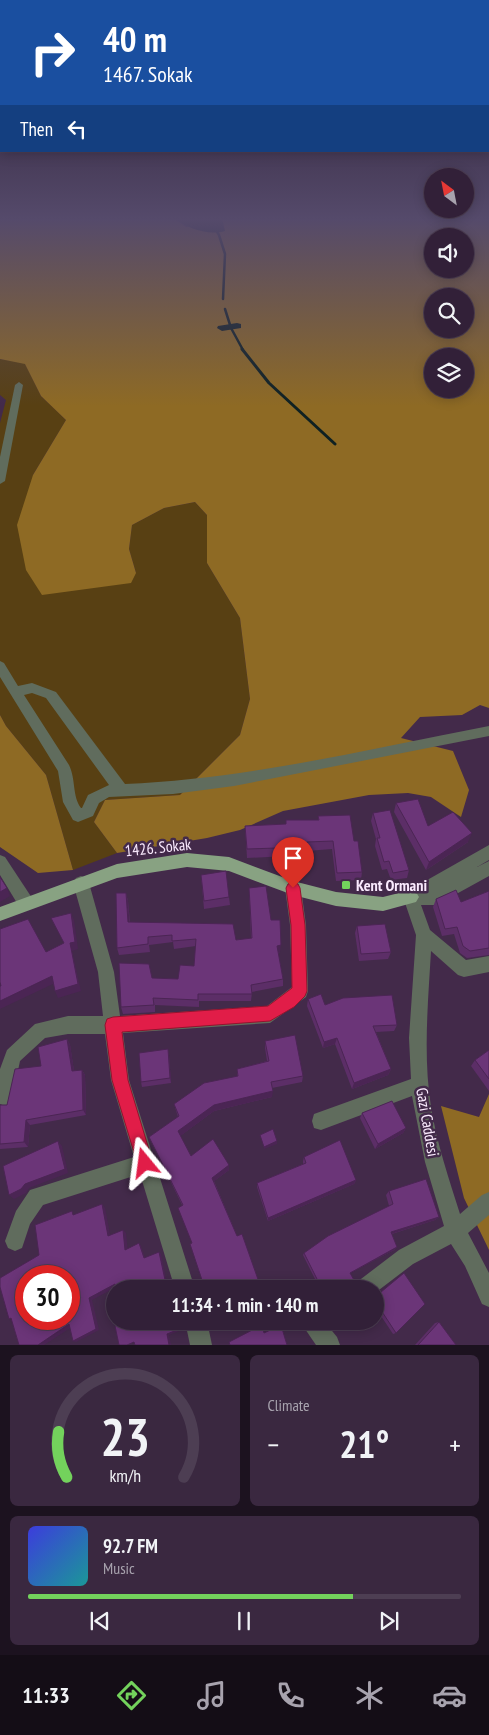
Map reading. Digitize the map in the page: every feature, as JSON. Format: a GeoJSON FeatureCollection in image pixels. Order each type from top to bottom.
{"type":"FeatureCollection","features":[{"type":"Feature","properties":{"kind":"main road","name":"1426. Sokak"},"geometry":{"type":"LineString","coordinates":[[0,914],[117,871],[188,860],[229,864],[293,888],[336,899],[383,904],[411,897]]}},
{"type":"Feature","properties":{"kind":"street"},"geometry":{"type":"LineString","coordinates":[[0,481],[19,385]]}},
{"type":"Feature","properties":{"kind":"street"},"geometry":{"type":"LineString","coordinates":[[0,666],[14,692],[66,771],[67,794],[72,809],[78,816],[88,812],[93,799],[107,792],[234,780],[489,731]]}},
{"type":"Feature","properties":{"kind":"street"},"geometry":{"type":"LineString","coordinates":[[14,692],[32,688],[51,695],[122,791]]}},
{"type":"Feature","properties":{"kind":"street"},"geometry":{"type":"LineString","coordinates":[[411,897],[489,852]]}},
{"type":"Feature","properties":{"kind":"street"},"geometry":{"type":"LineString","coordinates":[[0,862],[26,903]]}},
{"type":"Feature","properties":{"kind":"street"},"geometry":{"type":"LineString","coordinates":[[411,897],[435,898],[489,868]]}},
{"type":"Feature","properties":{"kind":"street"},"geometry":{"type":"LineString","coordinates":[[82,884],[106,972],[120,1080],[182,1280]]}},
{"type":"Feature","properties":{"kind":"street"},"geometry":{"type":"LineString","coordinates":[[5,1097],[7,1075],[13,1056],[42,1030],[68,1025],[113,1025],[270,1014],[288,1001],[300,991],[298,925],[293,888]]}},
{"type":"Feature","properties":{"kind":"street","name":"Gazi Caddesi"},"geometry":{"type":"LineString","coordinates":[[411,897],[424,936],[418,1010],[422,1108],[432,1153],[455,1231],[472,1259],[489,1297]]}},
{"type":"Feature","properties":{"kind":"street"},"geometry":{"type":"LineString","coordinates":[[424,936],[464,969],[489,964]]}},
{"type":"Feature","properties":{"kind":"street"},"geometry":{"type":"LineString","coordinates":[[320,1121],[420,1084]]}},
{"type":"Feature","properties":{"kind":"street"},"geometry":{"type":"LineString","coordinates":[[15,1241],[17,1231],[30,1204],[37,1197],[145,1163]]}},
{"type":"Feature","properties":{"kind":"street"},"geometry":{"type":"LineString","coordinates":[[376,1280],[406,1257],[455,1231],[489,1202]]}},
{"type":"Feature","properties":{"kind":"street"},"geometry":{"type":"LineString","coordinates":[[198,1330],[201,1345]]}},
{"type":"Feature","properties":{"kind":"street"},"geometry":{"type":"LineString","coordinates":[[317,1330],[328,1345]]}},
{"type":"Feature","properties":{"kind":"shaded area"},"geometry":{"type":"Polygon","coordinates":[[[0,281],[489,281],[489,708],[480,705],[462,715],[420,717],[401,738],[453,751],[469,790],[461,817],[431,797],[408,793],[369,795],[283,811],[240,830],[207,838],[117,853],[94,822],[105,800],[180,795],[240,735],[250,699],[240,618],[207,563],[207,515],[195,502],[164,508],[132,525],[129,549],[136,573],[131,583],[42,595],[26,570],[17,525],[33,475],[66,420],[41,396],[25,364],[0,359],[0,281]]]}},
{"type":"Feature","properties":{"kind":"shaded area"},"geometry":{"type":"Polygon","coordinates":[[[0,359],[25,363],[41,396],[66,420],[33,475],[136,573],[129,549],[132,525],[164,508],[195,502],[207,515],[207,563],[240,618],[250,699],[240,735],[180,795],[105,800],[94,822],[117,853],[73,870],[46,775],[6,726],[0,715],[0,423],[6,400],[0,395],[0,359]]]}},
{"type":"Feature","properties":{"kind":"shaded area"},"geometry":{"type":"Polygon","coordinates":[[[0,715],[6,726],[46,775],[73,870],[38,873],[0,847],[0,715]]]}},
{"type":"Feature","properties":{"kind":"shaded area"},"geometry":{"type":"Polygon","coordinates":[[[489,1094],[489,1250],[464,1198],[441,1106],[479,1117],[489,1094]]]}},
{"type":"Feature","properties":{"kind":"building"},"geometry":{"type":"Polygon","coordinates":[[[418,799],[428,826],[453,812],[472,833],[429,862],[396,803],[418,799]]]}},
{"type":"Feature","properties":{"kind":"building"},"geometry":{"type":"Polygon","coordinates":[[[390,810],[409,870],[393,873],[389,861],[384,862],[377,838],[380,838],[373,813],[390,810]]]}},
{"type":"Feature","properties":{"kind":"building"},"geometry":{"type":"Polygon","coordinates":[[[350,815],[354,841],[358,841],[362,872],[337,873],[333,841],[307,842],[307,847],[247,849],[245,826],[286,824],[286,820],[319,820],[318,816],[350,815]]]}},
{"type":"Feature","properties":{"kind":"building"},"geometry":{"type":"Polygon","coordinates":[[[226,871],[229,897],[204,901],[201,875],[226,871]]]}},
{"type":"Feature","properties":{"kind":"building"},"geometry":{"type":"Polygon","coordinates":[[[0,877],[7,888],[0,892],[0,877]]]}},
{"type":"Feature","properties":{"kind":"building"},"geometry":{"type":"Polygon","coordinates":[[[266,886],[271,920],[280,920],[281,945],[277,946],[283,979],[251,985],[252,994],[198,994],[198,1000],[153,998],[154,1005],[121,1007],[119,963],[149,964],[152,978],[178,979],[180,965],[194,966],[196,939],[172,941],[172,935],[148,937],[148,944],[117,948],[116,893],[126,893],[128,922],[233,924],[236,940],[252,938],[249,888],[266,886]]]}},
{"type":"Feature","properties":{"kind":"building"},"geometry":{"type":"Polygon","coordinates":[[[456,890],[461,902],[489,891],[489,948],[470,951],[463,946],[457,927],[445,929],[436,899],[456,890]]]}},
{"type":"Feature","properties":{"kind":"building"},"geometry":{"type":"Polygon","coordinates":[[[71,913],[75,942],[70,943],[78,984],[55,991],[52,976],[0,1001],[0,929],[28,919],[46,952],[64,943],[51,918],[71,913]]]}},
{"type":"Feature","properties":{"kind":"building"},"geometry":{"type":"Polygon","coordinates":[[[385,924],[391,952],[361,954],[357,926],[385,924]]]}},
{"type":"Feature","properties":{"kind":"building"},"geometry":{"type":"Polygon","coordinates":[[[321,994],[325,1005],[343,998],[392,995],[397,1025],[373,1026],[391,1069],[354,1083],[337,1038],[324,1042],[308,999],[321,994]]]}},
{"type":"Feature","properties":{"kind":"building"},"geometry":{"type":"Polygon","coordinates":[[[295,1035],[303,1076],[271,1082],[273,1091],[214,1105],[178,1131],[191,1156],[213,1139],[229,1165],[212,1178],[237,1236],[242,1234],[258,1280],[202,1280],[190,1244],[192,1243],[178,1208],[183,1205],[149,1137],[179,1116],[174,1104],[204,1083],[238,1076],[237,1069],[269,1061],[265,1041],[295,1035]]]}},
{"type":"Feature","properties":{"kind":"building"},"geometry":{"type":"Polygon","coordinates":[[[67,1039],[72,1071],[82,1070],[83,1110],[26,1120],[24,1142],[0,1144],[0,1105],[7,1105],[15,1069],[41,1066],[38,1047],[67,1039]]]}},
{"type":"Feature","properties":{"kind":"building"},"geometry":{"type":"Polygon","coordinates":[[[168,1049],[170,1078],[141,1082],[139,1053],[168,1049]]]}},
{"type":"Feature","properties":{"kind":"building"},"geometry":{"type":"Polygon","coordinates":[[[489,1050],[489,1079],[475,1060],[489,1050]]]}},
{"type":"Feature","properties":{"kind":"building"},"geometry":{"type":"Polygon","coordinates":[[[392,1101],[406,1128],[378,1144],[362,1113],[392,1101]]]}},
{"type":"Feature","properties":{"kind":"building"},"geometry":{"type":"Polygon","coordinates":[[[273,1129],[277,1141],[264,1147],[260,1135],[273,1129]]]}},
{"type":"Feature","properties":{"kind":"building"},"geometry":{"type":"Polygon","coordinates":[[[340,1140],[356,1180],[268,1218],[257,1183],[306,1163],[304,1157],[340,1140]]]}},
{"type":"Feature","properties":{"kind":"building"},"geometry":{"type":"Polygon","coordinates":[[[58,1141],[65,1169],[25,1184],[21,1189],[9,1195],[3,1166],[58,1141]]]}},
{"type":"Feature","properties":{"kind":"building"},"geometry":{"type":"Polygon","coordinates":[[[426,1179],[439,1217],[391,1232],[397,1247],[350,1273],[354,1280],[318,1280],[304,1253],[328,1236],[393,1204],[389,1191],[426,1179]]]}},
{"type":"Feature","properties":{"kind":"building"},"geometry":{"type":"Polygon","coordinates":[[[102,1204],[108,1236],[123,1230],[125,1250],[139,1243],[144,1258],[159,1252],[165,1280],[106,1280],[106,1289],[89,1298],[96,1329],[73,1341],[70,1330],[80,1330],[80,1265],[22,1265],[39,1255],[35,1225],[72,1211],[73,1215],[102,1204]]]}},
{"type":"Feature","properties":{"kind":"building"},"geometry":{"type":"Polygon","coordinates":[[[15,1269],[15,1330],[60,1330],[38,1345],[19,1345],[11,1318],[9,1319],[0,1287],[0,1278],[15,1269]]]}},
{"type":"Feature","properties":{"kind":"building"},"geometry":{"type":"Polygon","coordinates":[[[404,1273],[425,1304],[396,1333],[384,1315],[384,1290],[404,1273]]]}},
{"type":"Feature","properties":{"kind":"building"},"geometry":{"type":"Polygon","coordinates":[[[439,1322],[456,1345],[418,1345],[439,1322]]]}},
{"type":"Feature","properties":{"kind":"building"},"geometry":{"type":"Polygon","coordinates":[[[116,1330],[177,1330],[167,1334],[169,1345],[135,1345],[134,1342],[127,1345],[119,1345],[116,1330]]]}},
{"type":"Feature","properties":{"kind":"building"},"geometry":{"type":"Polygon","coordinates":[[[252,1330],[263,1330],[264,1333],[270,1330],[282,1330],[287,1345],[230,1345],[229,1342],[252,1330]]]}},
{"type":"Feature","properties":{"kind":"waterway"},"geometry":{"type":"LineString","coordinates":[[223,299],[224,281]]}},
{"type":"Feature","properties":{"kind":"waterway"},"geometry":{"type":"LineString","coordinates":[[225,309],[231,328],[243,350]]}},
{"type":"Feature","properties":{"kind":"waterway"},"geometry":{"type":"LineString","coordinates":[[222,328],[237,326]]}},
{"type":"Feature","properties":{"kind":"waterway"},"geometry":{"type":"LineString","coordinates":[[242,349],[269,383],[335,444]]}},
{"type":"Feature","properties":{"kind":"place","name":"Kent Ormani"},"geometry":{"type":"Point","coordinates":[346,885]}},
{"type":"Feature","properties":{"kind":"route"},"geometry":{"type":"LineString","coordinates":[[145,1163],[120,1080],[113,1025],[270,1014],[288,1001],[300,991],[298,925],[293,888]]}}]}
